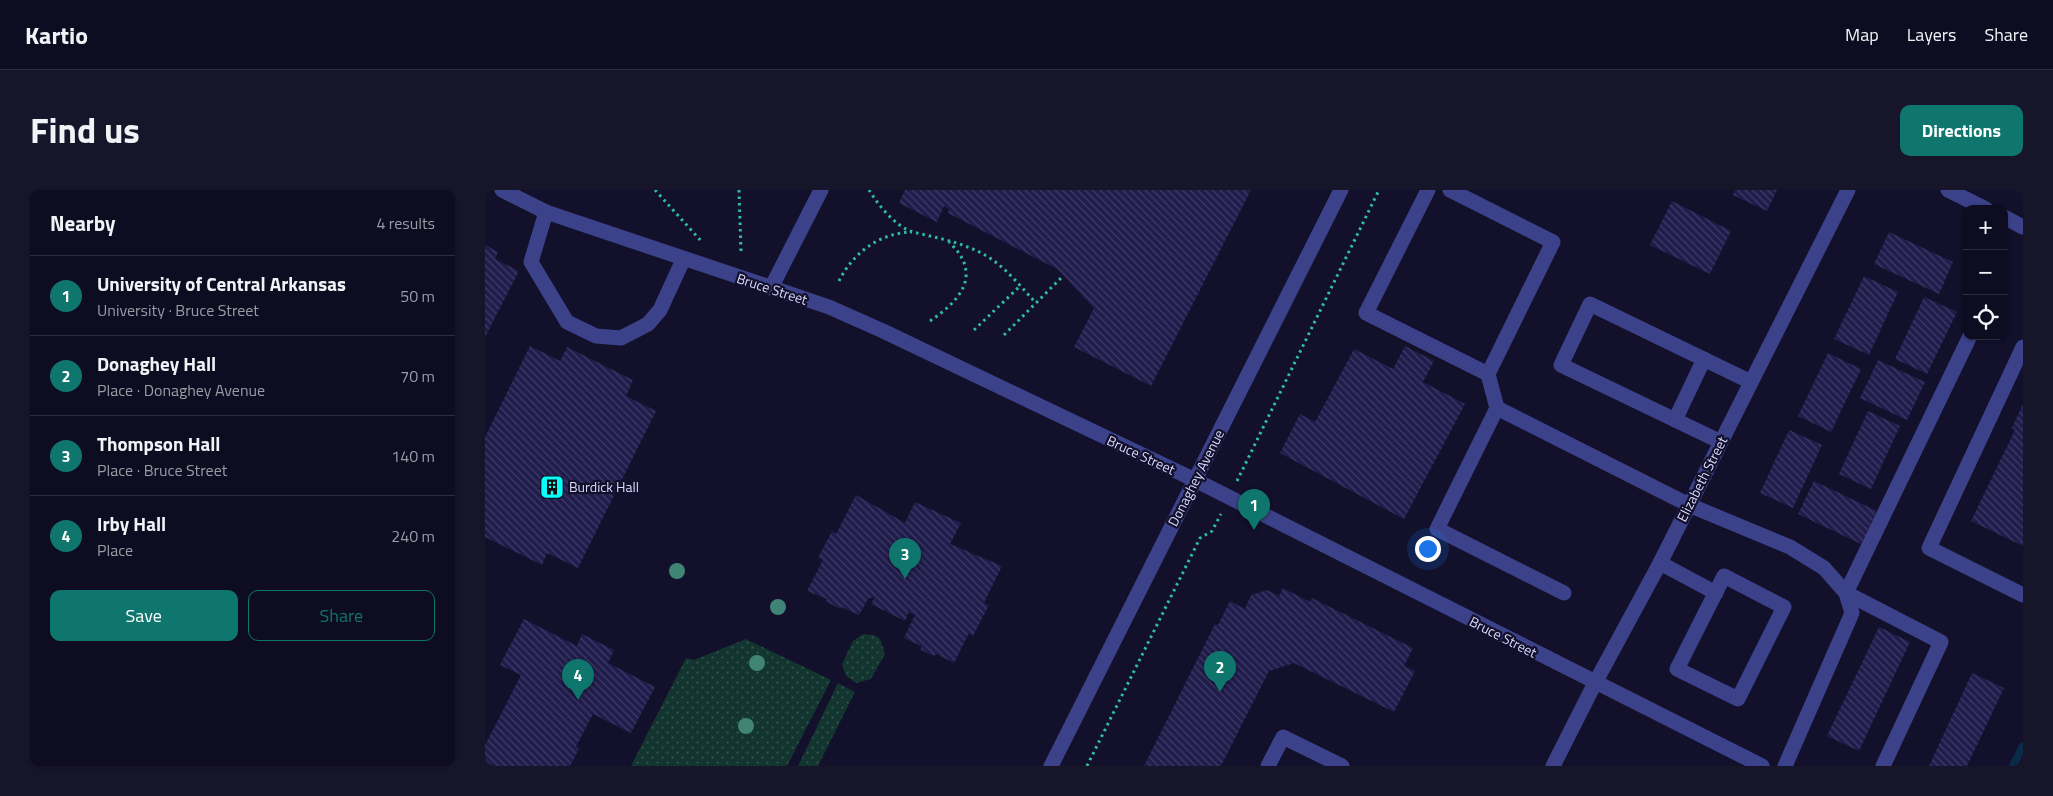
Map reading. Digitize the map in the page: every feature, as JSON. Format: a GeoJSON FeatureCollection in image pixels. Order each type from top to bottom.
{"type":"FeatureCollection","features":[{"type":"Feature","properties":{"kind":"street","name":"Bruce Street"},"geometry":{"type":"LineString","coordinates":[[502,190],[546,212],[829,308],[883,330],[1195,480],[1762,766]]}},
{"type":"Feature","properties":{"kind":"street"},"geometry":{"type":"LineString","coordinates":[[771,288],[821,190]]}},
{"type":"Feature","properties":{"kind":"street","name":"Donaghey Avenue"},"geometry":{"type":"LineString","coordinates":[[1051,766],[1341,190]]}},
{"type":"Feature","properties":{"kind":"street"},"geometry":{"type":"LineString","coordinates":[[1428,190],[1366,313],[1488,374]]}},
{"type":"Feature","properties":{"kind":"street"},"geometry":{"type":"LineString","coordinates":[[1450,190],[1553,242],[1488,374],[1497,408],[1437,530],[1564,593]]}},
{"type":"Feature","properties":{"kind":"street","name":"Elizabeth Street"},"geometry":{"type":"LineString","coordinates":[[1553,766],[1595,683],[1660,563],[1848,190]]}},
{"type":"Feature","properties":{"kind":"street"},"geometry":{"type":"LineString","coordinates":[[1948,190],[1979,205]]}},
{"type":"Feature","properties":{"kind":"street"},"geometry":{"type":"LineString","coordinates":[[546,212],[531,262],[567,322],[596,336],[621,338],[648,324],[659,310],[683,260]]}},
{"type":"Feature","properties":{"kind":"street"},"geometry":{"type":"LineString","coordinates":[[2008,223],[2023,227]]}},
{"type":"Feature","properties":{"kind":"street"},"geometry":{"type":"LineString","coordinates":[[1721,442],[1561,365],[1591,304],[1751,382]]}},
{"type":"Feature","properties":{"kind":"street"},"geometry":{"type":"LineString","coordinates":[[1785,766],[1853,613],[1846,593],[1968,340]]}},
{"type":"Feature","properties":{"kind":"street"},"geometry":{"type":"LineString","coordinates":[[2023,347],[1929,548],[2023,595]]}},
{"type":"Feature","properties":{"kind":"street"},"geometry":{"type":"LineString","coordinates":[[1675,420],[1704,359]]}},
{"type":"Feature","properties":{"kind":"street"},"geometry":{"type":"LineString","coordinates":[[1497,408],[1689,505],[1790,547],[1824,568],[1846,593],[1941,642],[1883,766]]}},
{"type":"Feature","properties":{"kind":"street"},"geometry":{"type":"LineString","coordinates":[[1660,563],[1716,592]]}},
{"type":"Feature","properties":{"kind":"street"},"geometry":{"type":"LineString","coordinates":[[1724,576],[1785,607],[1738,700],[1677,669],[1716,592],[1724,576]]}},
{"type":"Feature","properties":{"kind":"street"},"geometry":{"type":"LineString","coordinates":[[1268,766],[1283,737],[1342,766]]}},
{"type":"Feature","properties":{"kind":"path"},"geometry":{"type":"LineString","coordinates":[[655,190],[702,242]]}},
{"type":"Feature","properties":{"kind":"path"},"geometry":{"type":"LineString","coordinates":[[739,190],[741,251]]}},
{"type":"Feature","properties":{"kind":"path"},"geometry":{"type":"LineString","coordinates":[[869,190],[883,208],[913,232]]}},
{"type":"Feature","properties":{"kind":"path"},"geometry":{"type":"LineString","coordinates":[[1252,447],[1379,190]]}},
{"type":"Feature","properties":{"kind":"path"},"geometry":{"type":"LineString","coordinates":[[839,281],[850,262],[865,248],[895,234],[913,232],[931,234],[973,249],[995,262],[1036,303]]}},
{"type":"Feature","properties":{"kind":"path"},"geometry":{"type":"LineString","coordinates":[[930,321],[955,302],[965,283],[965,266],[958,250],[949,242]]}},
{"type":"Feature","properties":{"kind":"path"},"geometry":{"type":"LineString","coordinates":[[1004,335],[1063,276]]}},
{"type":"Feature","properties":{"kind":"path"},"geometry":{"type":"LineString","coordinates":[[973,330],[1019,286]]}},
{"type":"Feature","properties":{"kind":"path"},"geometry":{"type":"LineString","coordinates":[[1087,766],[1200,538],[1212,531],[1217,520]]}},
{"type":"Feature","properties":{"kind":"green space"},"geometry":{"type":"Polygon","coordinates":[[[863,634],[874,635],[880,639],[885,654],[871,679],[856,683],[846,676],[842,664],[853,641],[863,634]]]}},
{"type":"Feature","properties":{"kind":"green space"},"geometry":{"type":"Polygon","coordinates":[[[746,639],[831,680],[787,766],[631,766],[686,658],[694,660],[746,639]]]}},
{"type":"Feature","properties":{"kind":"green space"},"geometry":{"type":"Polygon","coordinates":[[[838,683],[855,692],[818,766],[798,766],[838,683]]]}},
{"type":"Feature","properties":{"kind":"building"},"geometry":{"type":"Polygon","coordinates":[[[905,190],[1251,190],[1151,386],[1074,347],[1094,308],[1057,269],[948,213],[949,209],[944,206],[937,222],[899,203],[905,190]]]}},
{"type":"Feature","properties":{"kind":"building"},"geometry":{"type":"Polygon","coordinates":[[[1735,190],[1777,190],[1767,211],[1733,195],[1735,190]]]}},
{"type":"Feature","properties":{"kind":"building"},"geometry":{"type":"Polygon","coordinates":[[[1672,201],[1731,231],[1710,274],[1650,245],[1672,201]]]}},
{"type":"Feature","properties":{"kind":"building"},"geometry":{"type":"Polygon","coordinates":[[[1889,232],[1953,262],[1939,294],[1874,264],[1889,232]]]}},
{"type":"Feature","properties":{"kind":"building"},"geometry":{"type":"Polygon","coordinates":[[[485,245],[498,252],[495,259],[519,271],[485,337],[485,245]]]}},
{"type":"Feature","properties":{"kind":"building"},"geometry":{"type":"Polygon","coordinates":[[[1864,276],[1898,292],[1869,355],[1834,339],[1864,276]]]}},
{"type":"Feature","properties":{"kind":"building"},"geometry":{"type":"Polygon","coordinates":[[[1924,297],[1957,312],[1927,374],[1895,359],[1924,297]]]}},
{"type":"Feature","properties":{"kind":"building","name":"Burdick Hall"},"geometry":{"type":"Polygon","coordinates":[[[530,346],[560,361],[567,347],[633,380],[626,396],[656,411],[578,568],[547,553],[542,565],[485,537],[485,437],[530,346]]]}},
{"type":"Feature","properties":{"kind":"building"},"geometry":{"type":"Polygon","coordinates":[[[1405,346],[1434,361],[1423,382],[1465,404],[1404,519],[1280,453],[1300,414],[1315,422],[1354,349],[1393,369],[1405,346]]]}},
{"type":"Feature","properties":{"kind":"building"},"geometry":{"type":"Polygon","coordinates":[[[1828,353],[1861,369],[1831,432],[1798,416],[1828,353]]]}},
{"type":"Feature","properties":{"kind":"building"},"geometry":{"type":"Polygon","coordinates":[[[1878,360],[1925,382],[1907,420],[1860,398],[1878,360]]]}},
{"type":"Feature","properties":{"kind":"building"},"geometry":{"type":"Polygon","coordinates":[[[2023,404],[2023,546],[1971,521],[2015,430],[2012,428],[2023,404]]]}},
{"type":"Feature","properties":{"kind":"building"},"geometry":{"type":"Polygon","coordinates":[[[1868,411],[1900,426],[1871,489],[1839,474],[1868,411]]]}},
{"type":"Feature","properties":{"kind":"building"},"geometry":{"type":"Polygon","coordinates":[[[1789,430],[1822,445],[1793,508],[1760,493],[1789,430]]]}},
{"type":"Feature","properties":{"kind":"building"},"geometry":{"type":"Polygon","coordinates":[[[1814,481],[1877,511],[1861,544],[1798,514],[1814,481]]]}},
{"type":"Feature","properties":{"kind":"building"},"geometry":{"type":"Polygon","coordinates":[[[856,495],[905,523],[915,502],[961,523],[950,544],[1002,566],[984,603],[989,605],[973,636],[969,633],[954,663],[936,654],[934,656],[921,650],[921,646],[904,638],[915,615],[909,612],[905,621],[871,604],[875,596],[868,599],[859,615],[841,607],[840,609],[826,601],[827,599],[807,591],[823,560],[818,558],[832,531],[836,534],[856,495]]]}},
{"type":"Feature","properties":{"kind":"building"},"geometry":{"type":"Polygon","coordinates":[[[1283,588],[1310,602],[1312,598],[1413,648],[1404,666],[1415,671],[1394,712],[1294,663],[1269,671],[1221,766],[1144,766],[1215,624],[1218,625],[1230,601],[1245,609],[1251,595],[1267,590],[1279,596],[1283,588]]]}},
{"type":"Feature","properties":{"kind":"building"},"geometry":{"type":"Polygon","coordinates":[[[524,619],[577,646],[582,634],[614,650],[608,663],[655,687],[631,733],[593,714],[576,747],[579,749],[570,766],[485,766],[485,745],[521,675],[500,665],[524,619]]]}},
{"type":"Feature","properties":{"kind":"building"},"geometry":{"type":"Polygon","coordinates":[[[1879,627],[1910,642],[1859,751],[1827,736],[1879,627]]]}},
{"type":"Feature","properties":{"kind":"building"},"geometry":{"type":"Polygon","coordinates":[[[1972,673],[2004,688],[1967,766],[1929,766],[1972,673]]]}},
{"type":"Feature","properties":{"kind":"waterway"},"geometry":{"type":"LineString","coordinates":[[2013,766],[2023,746]]}},
{"type":"Feature","properties":{"kind":"place","name":"Burdick Hall"},"geometry":{"type":"Point","coordinates":[552,487]}},
{"type":"Feature","properties":{"kind":"place","name":"University of Central Arkansas"},"geometry":{"type":"Point","coordinates":[1254,530]}},
{"type":"Feature","properties":{"kind":"place","name":"Thompson Hall"},"geometry":{"type":"Point","coordinates":[905,579]}},
{"type":"Feature","properties":{"kind":"place","name":"Donaghey Hall"},"geometry":{"type":"Point","coordinates":[1220,692]}},
{"type":"Feature","properties":{"kind":"place","name":"Irby Hall"},"geometry":{"type":"Point","coordinates":[578,700]}}]}
